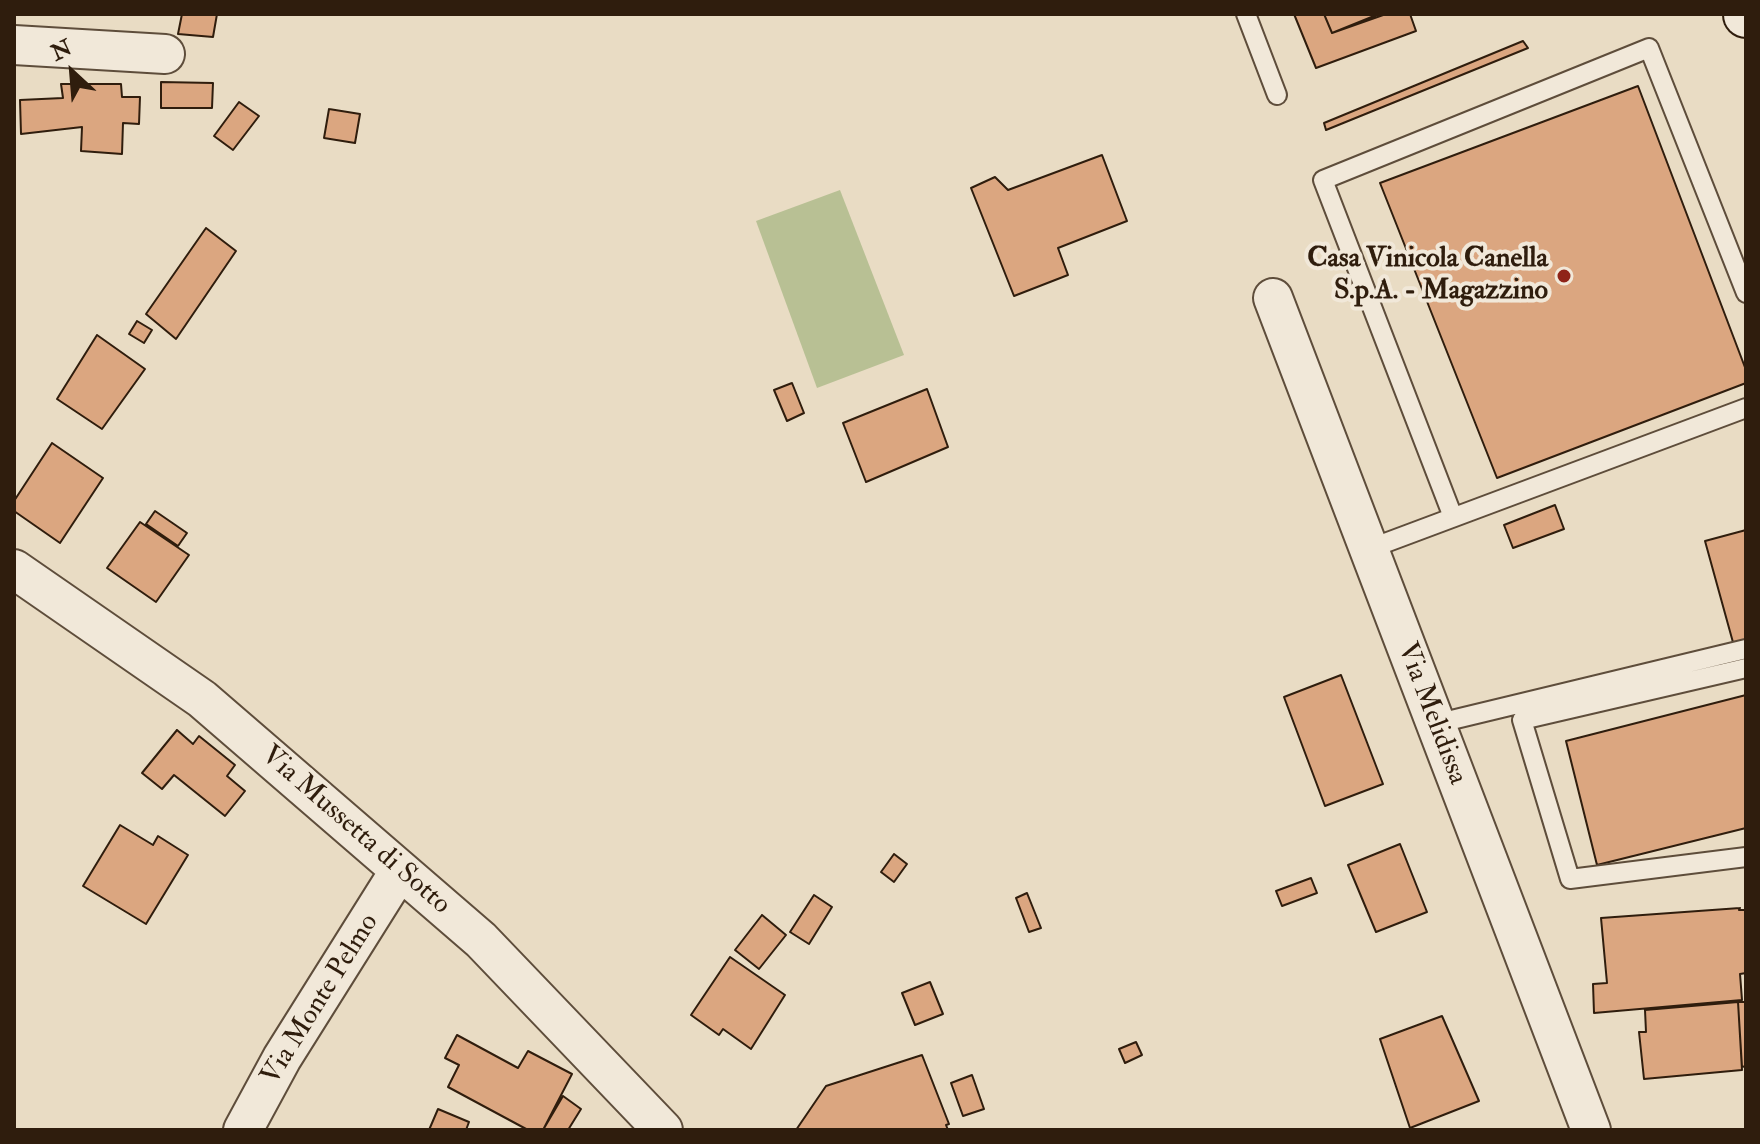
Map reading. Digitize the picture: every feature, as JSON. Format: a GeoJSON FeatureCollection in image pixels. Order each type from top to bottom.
{"type":"FeatureCollection","features":[{"type":"Feature","properties":{"kind":"street"},"geometry":{"type":"LineString","coordinates":[[14,45],[165,54]]}},
{"type":"Feature","properties":{"kind":"street","name":"Via Melidissa"},"geometry":{"type":"LineString","coordinates":[[1273,298],[1591,1130]]}},
{"type":"Feature","properties":{"kind":"street","name":"Via Mussetta di Sotto"},"geometry":{"type":"LineString","coordinates":[[14,569],[202,699],[481,940],[663,1130]]}},
{"type":"Feature","properties":{"kind":"street","name":"Via Monte Pelmo"},"geometry":{"type":"LineString","coordinates":[[243,1130],[282,1058],[400,870]]}},
{"type":"Feature","properties":{"kind":"lane"},"geometry":{"type":"LineString","coordinates":[[1246,14],[1277,95]]}},
{"type":"Feature","properties":{"kind":"lane"},"geometry":{"type":"LineString","coordinates":[[1453,517],[1323,180],[1649,48],[1746,293]]}},
{"type":"Feature","properties":{"kind":"lane"},"geometry":{"type":"LineString","coordinates":[[1369,549],[1746,408]]}},
{"type":"Feature","properties":{"kind":"lane"},"geometry":{"type":"LineString","coordinates":[[1435,724],[1746,649]]}},
{"type":"Feature","properties":{"kind":"lane"},"geometry":{"type":"LineString","coordinates":[[1746,668],[1522,720],[1570,879],[1746,857]]}},
{"type":"Feature","properties":{"kind":"green space"},"geometry":{"type":"Polygon","coordinates":[[[840,190],[904,355],[817,388],[756,221],[840,190]]]}},
{"type":"Feature","properties":{"kind":"building"},"geometry":{"type":"Polygon","coordinates":[[[182,14],[217,14],[213,37],[178,34],[182,14]]]}},
{"type":"Feature","properties":{"kind":"building"},"geometry":{"type":"Polygon","coordinates":[[[1294,14],[1324,14],[1332,33],[1379,14],[1410,14],[1416,31],[1316,68],[1294,14]]]}},
{"type":"Feature","properties":{"kind":"building"},"geometry":{"type":"Polygon","coordinates":[[[1324,14],[1386,14],[1332,33],[1324,14]]]}},
{"type":"Feature","properties":{"kind":"building"},"geometry":{"type":"Polygon","coordinates":[[[1523,41],[1528,48],[1326,130],[1324,123],[1523,41]]]}},
{"type":"Feature","properties":{"kind":"building"},"geometry":{"type":"Polygon","coordinates":[[[161,82],[213,83],[212,108],[161,108],[161,82]]]}},
{"type":"Feature","properties":{"kind":"building"},"geometry":{"type":"Polygon","coordinates":[[[61,84],[121,84],[122,97],[140,97],[139,124],[123,123],[122,154],[81,151],[82,127],[21,134],[20,100],[63,98],[61,84]]]}},
{"type":"Feature","properties":{"kind":"building","name":"Casa Vinicola Canella S.p.A. - Magazzino"},"geometry":{"type":"Polygon","coordinates":[[[1638,86],[1746,370],[1746,383],[1497,478],[1380,183],[1638,86]]]}},
{"type":"Feature","properties":{"kind":"building"},"geometry":{"type":"Polygon","coordinates":[[[239,102],[259,116],[233,150],[214,136],[239,102]]]}},
{"type":"Feature","properties":{"kind":"building"},"geometry":{"type":"Polygon","coordinates":[[[329,109],[360,114],[355,143],[324,138],[329,109]]]}},
{"type":"Feature","properties":{"kind":"building"},"geometry":{"type":"Polygon","coordinates":[[[1102,155],[1127,221],[1058,248],[1068,275],[1014,296],[971,188],[995,177],[1008,190],[1102,155]]]}},
{"type":"Feature","properties":{"kind":"building"},"geometry":{"type":"Polygon","coordinates":[[[206,228],[236,251],[176,339],[146,314],[206,228]]]}},
{"type":"Feature","properties":{"kind":"building"},"geometry":{"type":"Polygon","coordinates":[[[137,321],[152,330],[144,343],[129,334],[137,321]]]}},
{"type":"Feature","properties":{"kind":"building"},"geometry":{"type":"Polygon","coordinates":[[[97,335],[145,369],[102,429],[57,399],[97,335]]]}},
{"type":"Feature","properties":{"kind":"building"},"geometry":{"type":"Polygon","coordinates":[[[792,383],[804,413],[787,421],[774,390],[792,383]]]}},
{"type":"Feature","properties":{"kind":"building"},"geometry":{"type":"Polygon","coordinates":[[[927,389],[948,447],[866,482],[843,423],[927,389]]]}},
{"type":"Feature","properties":{"kind":"building"},"geometry":{"type":"Polygon","coordinates":[[[52,443],[103,478],[60,543],[14,511],[14,501],[52,443]]]}},
{"type":"Feature","properties":{"kind":"building"},"geometry":{"type":"Polygon","coordinates":[[[1555,505],[1564,529],[1513,548],[1504,525],[1555,505]]]}},
{"type":"Feature","properties":{"kind":"building"},"geometry":{"type":"Polygon","coordinates":[[[155,511],[187,533],[178,546],[146,524],[155,511]]]}},
{"type":"Feature","properties":{"kind":"building"},"geometry":{"type":"Polygon","coordinates":[[[140,522],[189,555],[156,602],[107,568],[140,522]]]}},
{"type":"Feature","properties":{"kind":"building"},"geometry":{"type":"Polygon","coordinates":[[[1746,530],[1746,642],[1734,646],[1705,541],[1746,530]]]}},
{"type":"Feature","properties":{"kind":"building"},"geometry":{"type":"Polygon","coordinates":[[[1341,675],[1383,784],[1325,806],[1284,697],[1341,675]]]}},
{"type":"Feature","properties":{"kind":"building"},"geometry":{"type":"Polygon","coordinates":[[[1746,695],[1746,828],[1597,865],[1566,741],[1746,695]]]}},
{"type":"Feature","properties":{"kind":"building"},"geometry":{"type":"Polygon","coordinates":[[[177,730],[193,744],[199,736],[235,765],[227,776],[245,791],[225,816],[174,775],[162,789],[142,773],[177,730]]]}},
{"type":"Feature","properties":{"kind":"building"},"geometry":{"type":"Polygon","coordinates":[[[120,825],[153,845],[158,836],[188,855],[146,924],[83,886],[120,825]]]}},
{"type":"Feature","properties":{"kind":"building"},"geometry":{"type":"Polygon","coordinates":[[[1400,844],[1427,912],[1376,932],[1348,865],[1400,844]]]}},
{"type":"Feature","properties":{"kind":"building"},"geometry":{"type":"Polygon","coordinates":[[[894,854],[907,864],[894,882],[881,872],[894,854]]]}},
{"type":"Feature","properties":{"kind":"building"},"geometry":{"type":"Polygon","coordinates":[[[1311,878],[1317,893],[1282,906],[1276,891],[1311,878]]]}},
{"type":"Feature","properties":{"kind":"building"},"geometry":{"type":"Polygon","coordinates":[[[1027,893],[1041,928],[1029,932],[1016,898],[1027,893]]]}},
{"type":"Feature","properties":{"kind":"building"},"geometry":{"type":"Polygon","coordinates":[[[814,895],[832,907],[809,944],[790,932],[814,895]]]}},
{"type":"Feature","properties":{"kind":"building"},"geometry":{"type":"Polygon","coordinates":[[[1746,910],[1746,973],[1740,974],[1742,1000],[1594,1013],[1593,984],[1607,983],[1601,918],[1746,910]]]}},
{"type":"Feature","properties":{"kind":"building"},"geometry":{"type":"Polygon","coordinates":[[[762,915],[786,935],[759,969],[735,950],[762,915]]]}},
{"type":"Feature","properties":{"kind":"building"},"geometry":{"type":"Polygon","coordinates":[[[730,957],[785,995],[751,1049],[723,1029],[719,1035],[691,1015],[730,957]]]}},
{"type":"Feature","properties":{"kind":"building"},"geometry":{"type":"Polygon","coordinates":[[[930,982],[943,1014],[915,1025],[902,993],[930,982]]]}},
{"type":"Feature","properties":{"kind":"building"},"geometry":{"type":"Polygon","coordinates":[[[1738,1002],[1746,1002],[1746,1066],[1742,1067],[1738,1002]]]}},
{"type":"Feature","properties":{"kind":"building"},"geometry":{"type":"Polygon","coordinates":[[[1738,1002],[1742,1070],[1644,1079],[1639,1032],[1646,1032],[1645,1010],[1738,1002]]]}},
{"type":"Feature","properties":{"kind":"building"},"geometry":{"type":"Polygon","coordinates":[[[1442,1016],[1479,1101],[1410,1128],[1380,1039],[1442,1016]]]}},
{"type":"Feature","properties":{"kind":"building"},"geometry":{"type":"Polygon","coordinates":[[[457,1035],[518,1068],[528,1051],[572,1074],[543,1130],[528,1130],[448,1087],[459,1065],[445,1058],[457,1035]]]}},
{"type":"Feature","properties":{"kind":"building"},"geometry":{"type":"Polygon","coordinates":[[[1136,1042],[1142,1055],[1125,1063],[1119,1049],[1136,1042]]]}},
{"type":"Feature","properties":{"kind":"building"},"geometry":{"type":"Polygon","coordinates":[[[922,1055],[949,1124],[946,1125],[948,1130],[796,1130],[826,1086],[922,1055]]]}},
{"type":"Feature","properties":{"kind":"building"},"geometry":{"type":"Polygon","coordinates":[[[972,1075],[984,1109],[963,1116],[951,1083],[972,1075]]]}},
{"type":"Feature","properties":{"kind":"building"},"geometry":{"type":"Polygon","coordinates":[[[563,1096],[581,1109],[568,1130],[543,1130],[563,1096]]]}},
{"type":"Feature","properties":{"kind":"building"},"geometry":{"type":"Polygon","coordinates":[[[438,1109],[469,1122],[466,1130],[429,1130],[438,1109]]]}},
{"type":"Feature","properties":{"kind":"place","name":"Casa Vinicola Canella S.p.A. - Magazzino"},"geometry":{"type":"Point","coordinates":[1564,276]}}]}
